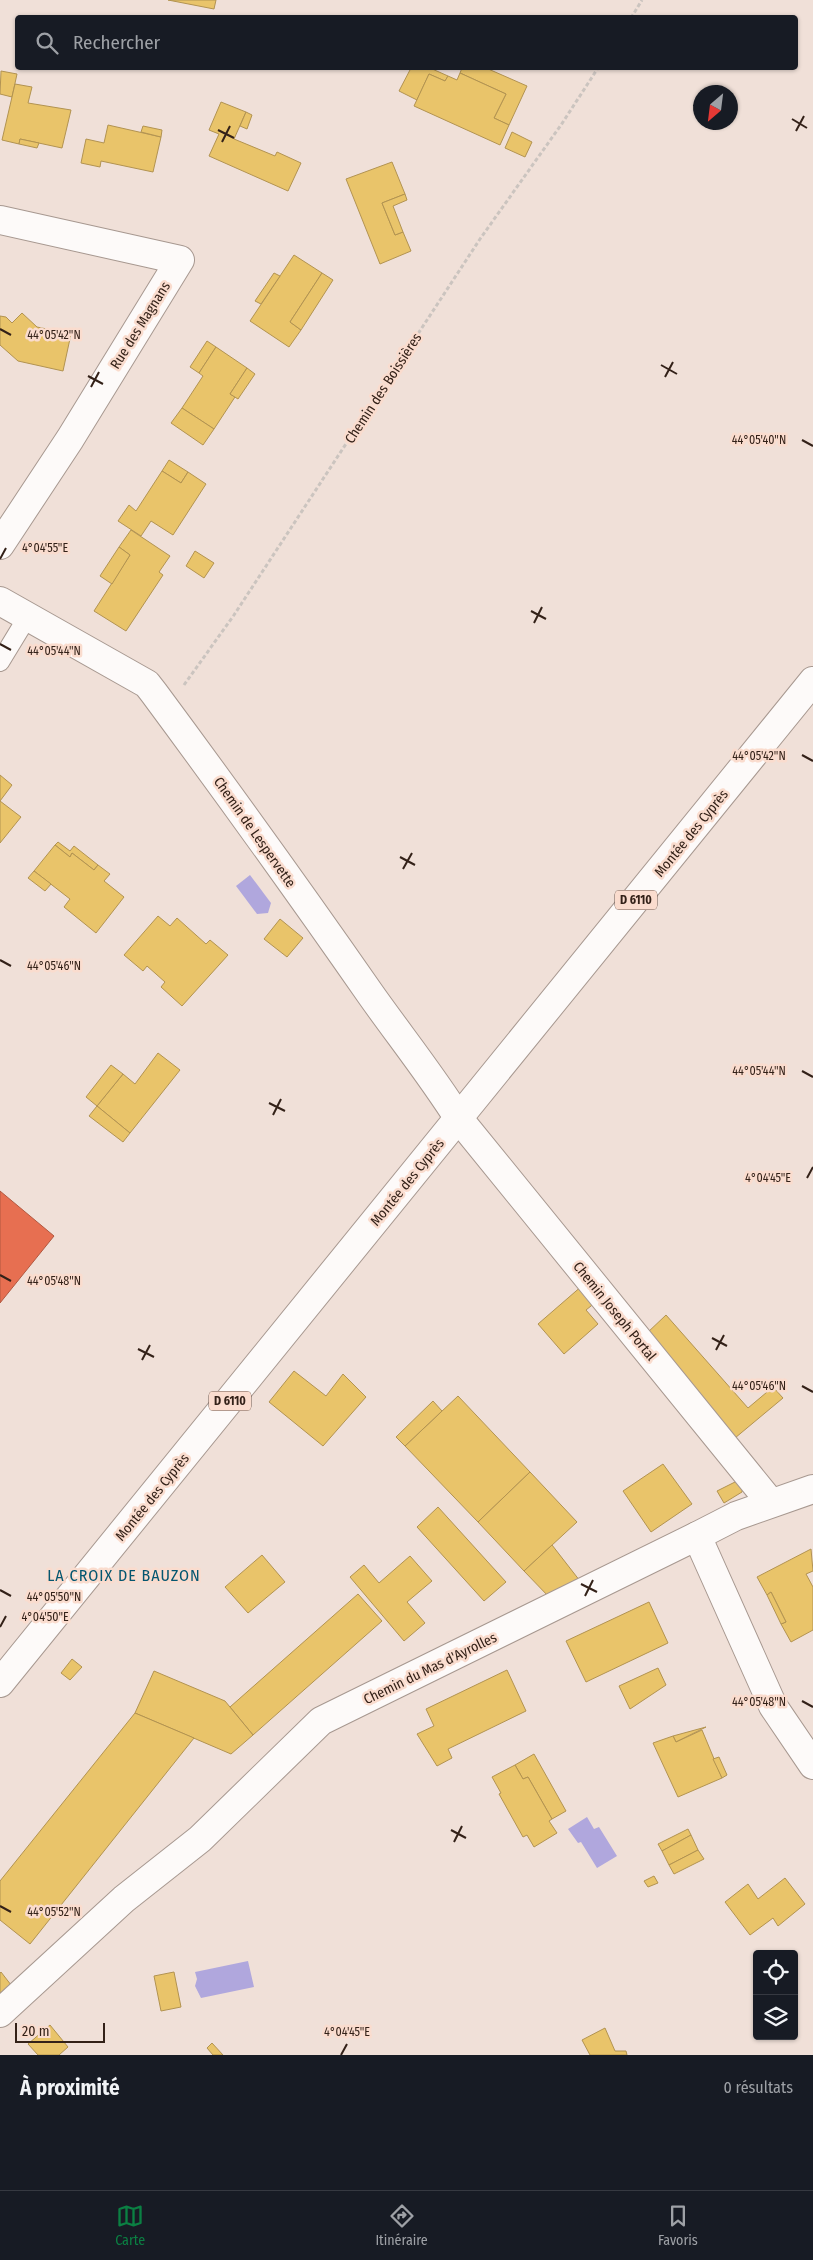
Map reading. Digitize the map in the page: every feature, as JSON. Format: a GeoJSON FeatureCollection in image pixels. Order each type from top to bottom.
{"type":"FeatureCollection","features":[{"type":"Feature","properties":{"kind":"street","name":"Rue des Magnans"},"geometry":{"type":"LineString","coordinates":[[0,220],[180,260],[70,439],[0,545]]}},
{"type":"Feature","properties":{"kind":"street","name":"Chemin de Lespervette"},"geometry":{"type":"LineString","coordinates":[[0,601],[147,684],[432,1077],[459,1119]]}},
{"type":"Feature","properties":{"kind":"street","name":"Montée des Cyprès"},"geometry":{"type":"LineString","coordinates":[[0,1682],[813,681]]}},
{"type":"Feature","properties":{"kind":"street","name":"Chemin Joseph Portal"},"geometry":{"type":"LineString","coordinates":[[459,1119],[771,1503]]}},
{"type":"Feature","properties":{"kind":"street"},"geometry":{"type":"LineString","coordinates":[[813,1489],[736,1516],[697,1536],[773,1706],[813,1765]]}},
{"type":"Feature","properties":{"kind":"street","name":"Chemin du Mas d'Ayrolles"},"geometry":{"type":"LineString","coordinates":[[0,2013],[124,1899],[200,1839],[321,1720],[697,1536]]}},
{"type":"Feature","properties":{"kind":"lane"},"geometry":{"type":"LineString","coordinates":[[0,662],[28,616]]}},
{"type":"Feature","properties":{"kind":"path"},"geometry":{"type":"LineString","coordinates":[[633,15],[642,0]]}},
{"type":"Feature","properties":{"kind":"path","name":"Chemin des Boissières"},"geometry":{"type":"LineString","coordinates":[[165,707],[190,678],[234,615],[480,238],[561,125],[597,70]]}},
{"type":"Feature","properties":{"kind":"shaded area"},"geometry":{"type":"Polygon","coordinates":[[[250,875],[271,903],[268,913],[257,914],[236,886],[250,875]]]}},
{"type":"Feature","properties":{"kind":"shaded area"},"geometry":{"type":"Polygon","coordinates":[[[587,1817],[594,1829],[599,1827],[617,1856],[597,1868],[581,1842],[578,1843],[568,1829],[587,1817]]]}},
{"type":"Feature","properties":{"kind":"shaded area"},"geometry":{"type":"Polygon","coordinates":[[[248,1961],[254,1987],[201,1998],[195,1986],[197,1979],[195,1972],[248,1961]]]}},
{"type":"Feature","properties":{"kind":"building: Logements"},"geometry":{"type":"Polygon","coordinates":[[[168,0],[216,0],[214,9],[168,0]]]}},
{"type":"Feature","properties":{"kind":"building: Logements"},"geometry":{"type":"Polygon","coordinates":[[[410,70],[434,70],[448,76],[445,81],[429,74],[417,100],[399,91],[410,70]]]}},
{"type":"Feature","properties":{"kind":"building: Logements"},"geometry":{"type":"Polygon","coordinates":[[[461,70],[491,70],[527,86],[509,125],[494,118],[506,94],[460,73],[461,70]]]}},
{"type":"Feature","properties":{"kind":"building: Logements"},"geometry":{"type":"Polygon","coordinates":[[[1,71],[17,74],[12,97],[0,94],[1,71]]]}},
{"type":"Feature","properties":{"kind":"building: Logements"},"geometry":{"type":"Polygon","coordinates":[[[460,73],[506,94],[494,118],[509,125],[500,145],[414,106],[429,74],[445,81],[448,76],[457,80],[460,73]]]}},
{"type":"Feature","properties":{"kind":"building: Logements"},"geometry":{"type":"Polygon","coordinates":[[[15,84],[32,87],[28,103],[71,110],[62,148],[20,139],[19,144],[2,140],[15,84]]]}},
{"type":"Feature","properties":{"kind":"building: Logements"},"geometry":{"type":"Polygon","coordinates":[[[221,102],[246,112],[234,139],[275,156],[277,152],[301,163],[288,191],[209,156],[219,134],[209,130],[221,102]]]}},
{"type":"Feature","properties":{"kind":"building: Logements"},"geometry":{"type":"Polygon","coordinates":[[[246,112],[252,115],[247,129],[240,126],[246,112]]]}},
{"type":"Feature","properties":{"kind":"building: Logements"},"geometry":{"type":"Polygon","coordinates":[[[108,125],[161,137],[153,172],[101,161],[100,167],[81,163],[86,139],[104,143],[108,125]]]}},
{"type":"Feature","properties":{"kind":"building: Logements"},"geometry":{"type":"Polygon","coordinates":[[[143,126],[162,130],[161,137],[141,132],[143,126]]]}},
{"type":"Feature","properties":{"kind":"building: Logements"},"geometry":{"type":"Polygon","coordinates":[[[512,132],[532,142],[525,157],[505,148],[512,132]]]}},
{"type":"Feature","properties":{"kind":"building: Logements"},"geometry":{"type":"Polygon","coordinates":[[[20,139],[39,143],[37,148],[19,144],[20,139]]]}},
{"type":"Feature","properties":{"kind":"building: Logements"},"geometry":{"type":"Polygon","coordinates":[[[392,162],[405,194],[382,203],[395,235],[403,232],[411,251],[380,264],[346,179],[392,162]]]}},
{"type":"Feature","properties":{"kind":"building: Logements"},"geometry":{"type":"Polygon","coordinates":[[[405,194],[407,200],[393,206],[403,232],[395,235],[382,203],[405,194]]]}},
{"type":"Feature","properties":{"kind":"building: Logements"},"geometry":{"type":"Polygon","coordinates":[[[294,255],[322,273],[290,322],[301,330],[289,347],[250,321],[294,255]]]}},
{"type":"Feature","properties":{"kind":"building: Logements"},"geometry":{"type":"Polygon","coordinates":[[[274,273],[280,276],[261,304],[255,301],[274,273]]]}},
{"type":"Feature","properties":{"kind":"building: Logements"},"geometry":{"type":"Polygon","coordinates":[[[322,273],[333,280],[301,330],[290,322],[322,273]]]}},
{"type":"Feature","properties":{"kind":"building: Logements"},"geometry":{"type":"Polygon","coordinates":[[[22,313],[37,327],[71,334],[63,371],[18,361],[0,345],[0,316],[6,317],[12,323],[22,313]]]}},
{"type":"Feature","properties":{"kind":"building: Logements"},"geometry":{"type":"Polygon","coordinates":[[[207,341],[216,347],[199,373],[190,367],[207,341]]]}},
{"type":"Feature","properties":{"kind":"building: Logements"},"geometry":{"type":"Polygon","coordinates":[[[216,347],[247,368],[230,394],[235,397],[214,429],[182,408],[203,376],[199,373],[216,347]]]}},
{"type":"Feature","properties":{"kind":"building: Logements"},"geometry":{"type":"Polygon","coordinates":[[[247,368],[255,374],[238,399],[230,394],[247,368]]]}},
{"type":"Feature","properties":{"kind":"building: Logements"},"geometry":{"type":"Polygon","coordinates":[[[182,408],[214,429],[203,445],[171,423],[182,408]]]}},
{"type":"Feature","properties":{"kind":"building: Logements"},"geometry":{"type":"Polygon","coordinates":[[[169,460],[188,472],[181,483],[162,471],[169,460]]]}},
{"type":"Feature","properties":{"kind":"building: Logements"},"geometry":{"type":"Polygon","coordinates":[[[162,471],[181,483],[188,472],[206,484],[173,535],[151,521],[141,536],[118,521],[129,505],[136,511],[162,471]]]}},
{"type":"Feature","properties":{"kind":"building: Logements"},"geometry":{"type":"Polygon","coordinates":[[[131,530],[170,556],[159,572],[163,575],[126,631],[94,611],[130,555],[119,547],[131,530]]]}},
{"type":"Feature","properties":{"kind":"building: Logements"},"geometry":{"type":"Polygon","coordinates":[[[119,547],[130,555],[112,584],[100,576],[119,547]]]}},
{"type":"Feature","properties":{"kind":"building: Logements"},"geometry":{"type":"Polygon","coordinates":[[[195,551],[214,563],[204,578],[186,566],[195,551]]]}},
{"type":"Feature","properties":{"kind":"building: Logements"},"geometry":{"type":"Polygon","coordinates":[[[0,775],[12,785],[0,801],[0,775]]]}},
{"type":"Feature","properties":{"kind":"building: Logements"},"geometry":{"type":"Polygon","coordinates":[[[0,801],[21,817],[0,843],[0,801]]]}},
{"type":"Feature","properties":{"kind":"building: Logements"},"geometry":{"type":"Polygon","coordinates":[[[58,842],[70,851],[74,846],[98,865],[94,870],[72,853],[70,857],[55,845],[58,842]]]}},
{"type":"Feature","properties":{"kind":"building: Logements"},"geometry":{"type":"Polygon","coordinates":[[[55,845],[70,857],[72,853],[94,870],[98,865],[110,874],[104,881],[124,897],[96,933],[64,907],[70,899],[34,871],[55,845]]]}},
{"type":"Feature","properties":{"kind":"building: Logements"},"geometry":{"type":"Polygon","coordinates":[[[34,871],[51,884],[45,891],[28,878],[34,871]]]}},
{"type":"Feature","properties":{"kind":"building: Logements"},"geometry":{"type":"Polygon","coordinates":[[[158,916],[170,926],[177,918],[206,944],[210,940],[228,955],[182,1006],[161,987],[165,982],[147,966],[143,971],[124,955],[158,916]]]}},
{"type":"Feature","properties":{"kind":"building: Logements"},"geometry":{"type":"Polygon","coordinates":[[[280,919],[303,938],[287,957],[264,939],[280,919]]]}},
{"type":"Feature","properties":{"kind":"building: Logements"},"geometry":{"type":"Polygon","coordinates":[[[158,1053],[180,1070],[130,1133],[97,1106],[123,1074],[135,1084],[158,1053]]]}},
{"type":"Feature","properties":{"kind":"building: Logements"},"geometry":{"type":"Polygon","coordinates":[[[111,1065],[123,1074],[97,1106],[86,1097],[111,1065]]]}},
{"type":"Feature","properties":{"kind":"building: Logements"},"geometry":{"type":"Polygon","coordinates":[[[97,1106],[130,1133],[123,1142],[89,1116],[97,1106]]]}},
{"type":"Feature","properties":{"kind":"building: Logements"},"geometry":{"type":"Polygon","coordinates":[[[583,1285],[596,1302],[586,1310],[598,1324],[564,1354],[538,1324],[583,1285]]]}},
{"type":"Feature","properties":{"kind":"building: Logements"},"geometry":{"type":"Polygon","coordinates":[[[666,1315],[748,1408],[773,1387],[783,1398],[735,1438],[646,1334],[666,1315]]]}},
{"type":"Feature","properties":{"kind":"building: Logements"},"geometry":{"type":"Polygon","coordinates":[[[294,1371],[326,1396],[343,1374],[366,1397],[323,1446],[269,1402],[294,1371]]]}},
{"type":"Feature","properties":{"kind":"building: Logements"},"geometry":{"type":"Polygon","coordinates":[[[458,1396],[530,1472],[478,1522],[405,1446],[458,1396]]]}},
{"type":"Feature","properties":{"kind":"building: Logements"},"geometry":{"type":"Polygon","coordinates":[[[433,1401],[442,1411],[405,1446],[396,1437],[433,1401]]]}},
{"type":"Feature","properties":{"kind":"building: Logements"},"geometry":{"type":"Polygon","coordinates":[[[663,1464],[692,1504],[651,1532],[623,1491],[663,1464]]]}},
{"type":"Feature","properties":{"kind":"building: Logements"},"geometry":{"type":"Polygon","coordinates":[[[530,1472],[577,1522],[524,1571],[478,1522],[530,1472]]]}},
{"type":"Feature","properties":{"kind":"building: Logements"},"geometry":{"type":"Polygon","coordinates":[[[739,1480],[743,1486],[742,1492],[724,1503],[717,1491],[739,1480]]]}},
{"type":"Feature","properties":{"kind":"building: Logements"},"geometry":{"type":"Polygon","coordinates":[[[438,1507],[506,1582],[484,1601],[417,1527],[438,1507]]]}},
{"type":"Feature","properties":{"kind":"building: Logements"},"geometry":{"type":"Polygon","coordinates":[[[552,1545],[580,1581],[550,1598],[524,1571],[552,1545]]]}},
{"type":"Feature","properties":{"kind":"building: Logements"},"geometry":{"type":"Polygon","coordinates":[[[811,1549],[813,1571],[806,1574],[813,1587],[813,1630],[791,1642],[781,1624],[786,1622],[771,1592],[767,1595],[757,1577],[811,1549]]]}},
{"type":"Feature","properties":{"kind":"building: Logements"},"geometry":{"type":"Polygon","coordinates":[[[262,1555],[285,1582],[248,1613],[225,1587],[262,1555]]]}},
{"type":"Feature","properties":{"kind":"building: Logements"},"geometry":{"type":"Polygon","coordinates":[[[410,1556],[432,1581],[407,1602],[425,1623],[404,1641],[350,1577],[364,1565],[379,1583],[410,1556]]]}},
{"type":"Feature","properties":{"kind":"building: Logements"},"geometry":{"type":"Polygon","coordinates":[[[771,1592],[786,1622],[781,1624],[767,1595],[771,1592]]]}},
{"type":"Feature","properties":{"kind":"building: Logements"},"geometry":{"type":"Polygon","coordinates":[[[358,1594],[382,1621],[253,1735],[230,1707],[358,1594]]]}},
{"type":"Feature","properties":{"kind":"building: Logements"},"geometry":{"type":"Polygon","coordinates":[[[649,1602],[668,1643],[586,1682],[566,1641],[649,1602]]]}},
{"type":"Feature","properties":{"kind":"building: Logements"},"geometry":{"type":"Polygon","coordinates":[[[72,1659],[82,1667],[70,1680],[61,1673],[72,1659]]]}},
{"type":"Feature","properties":{"kind":"building: Logements"},"geometry":{"type":"Polygon","coordinates":[[[658,1668],[666,1685],[630,1709],[619,1686],[658,1668]]]}},
{"type":"Feature","properties":{"kind":"building: Logements"},"geometry":{"type":"Polygon","coordinates":[[[507,1670],[526,1711],[448,1749],[452,1758],[437,1766],[417,1734],[434,1726],[426,1709],[507,1670]]]}},
{"type":"Feature","properties":{"kind":"building: Logements"},"geometry":{"type":"Polygon","coordinates":[[[154,1671],[225,1701],[253,1735],[231,1754],[135,1713],[154,1671]]]}},
{"type":"Feature","properties":{"kind":"building: Logements"},"geometry":{"type":"Polygon","coordinates":[[[135,1713],[194,1738],[30,1944],[0,1920],[0,1881],[135,1713]]]}},
{"type":"Feature","properties":{"kind":"building: Logements"},"geometry":{"type":"Polygon","coordinates":[[[706,1727],[676,1742],[673,1736],[706,1727]]]}},
{"type":"Feature","properties":{"kind":"building: Logements"},"geometry":{"type":"Polygon","coordinates":[[[702,1730],[722,1778],[678,1797],[653,1743],[673,1736],[676,1742],[702,1730]]]}},
{"type":"Feature","properties":{"kind":"building: Logements"},"geometry":{"type":"Polygon","coordinates":[[[534,1754],[566,1811],[552,1819],[528,1777],[523,1779],[515,1765],[534,1754]]]}},
{"type":"Feature","properties":{"kind":"building: Logements"},"geometry":{"type":"Polygon","coordinates":[[[719,1757],[727,1775],[722,1778],[713,1759],[719,1757]]]}},
{"type":"Feature","properties":{"kind":"building: Logements"},"geometry":{"type":"Polygon","coordinates":[[[515,1765],[523,1779],[528,1777],[552,1819],[549,1821],[557,1833],[534,1847],[527,1835],[523,1837],[499,1794],[501,1793],[492,1777],[515,1765]]]}},
{"type":"Feature","properties":{"kind":"building: Logements"},"geometry":{"type":"Polygon","coordinates":[[[688,1829],[691,1835],[662,1851],[658,1844],[688,1829]]]}},
{"type":"Feature","properties":{"kind":"building: Logements"},"geometry":{"type":"Polygon","coordinates":[[[691,1835],[698,1850],[669,1865],[662,1851],[691,1835]]]}},
{"type":"Feature","properties":{"kind":"building: Logements"},"geometry":{"type":"Polygon","coordinates":[[[698,1850],[704,1859],[674,1874],[669,1865],[698,1850]]]}},
{"type":"Feature","properties":{"kind":"building: Logements"},"geometry":{"type":"Polygon","coordinates":[[[654,1876],[658,1883],[648,1887],[644,1881],[654,1876]]]}},
{"type":"Feature","properties":{"kind":"building: Logements"},"geometry":{"type":"Polygon","coordinates":[[[785,1878],[805,1904],[778,1926],[773,1918],[750,1935],[725,1902],[748,1884],[758,1899],[785,1878]]]}},
{"type":"Feature","properties":{"kind":"building: Logements"},"geometry":{"type":"Polygon","coordinates":[[[174,1972],[181,2007],[161,2011],[154,1976],[174,1972]]]}},
{"type":"Feature","properties":{"kind":"building: Logements"},"geometry":{"type":"Polygon","coordinates":[[[0,1973],[18,1994],[0,2010],[0,1973]]]}},
{"type":"Feature","properties":{"kind":"building: Logements"},"geometry":{"type":"Polygon","coordinates":[[[50,2025],[68,2047],[59,2055],[38,2055],[28,2044],[50,2025]]]}},
{"type":"Feature","properties":{"kind":"building: Logements"},"geometry":{"type":"Polygon","coordinates":[[[605,2028],[615,2051],[626,2051],[627,2055],[590,2055],[582,2040],[605,2028]]]}},
{"type":"Feature","properties":{"kind":"building: Logements"},"geometry":{"type":"Polygon","coordinates":[[[212,2043],[223,2055],[213,2055],[207,2048],[212,2043]]]}},
{"type":"Feature","properties":{"kind":"building: Commerces"},"geometry":{"type":"Polygon","coordinates":[[[0,1191],[54,1236],[0,1303],[0,1191]]]}},
{"type":"Feature","properties":{"kind":"district","name":"LA CROIX DE BAUZON"},"geometry":{"type":"Point","coordinates":[124,1575]}}]}
